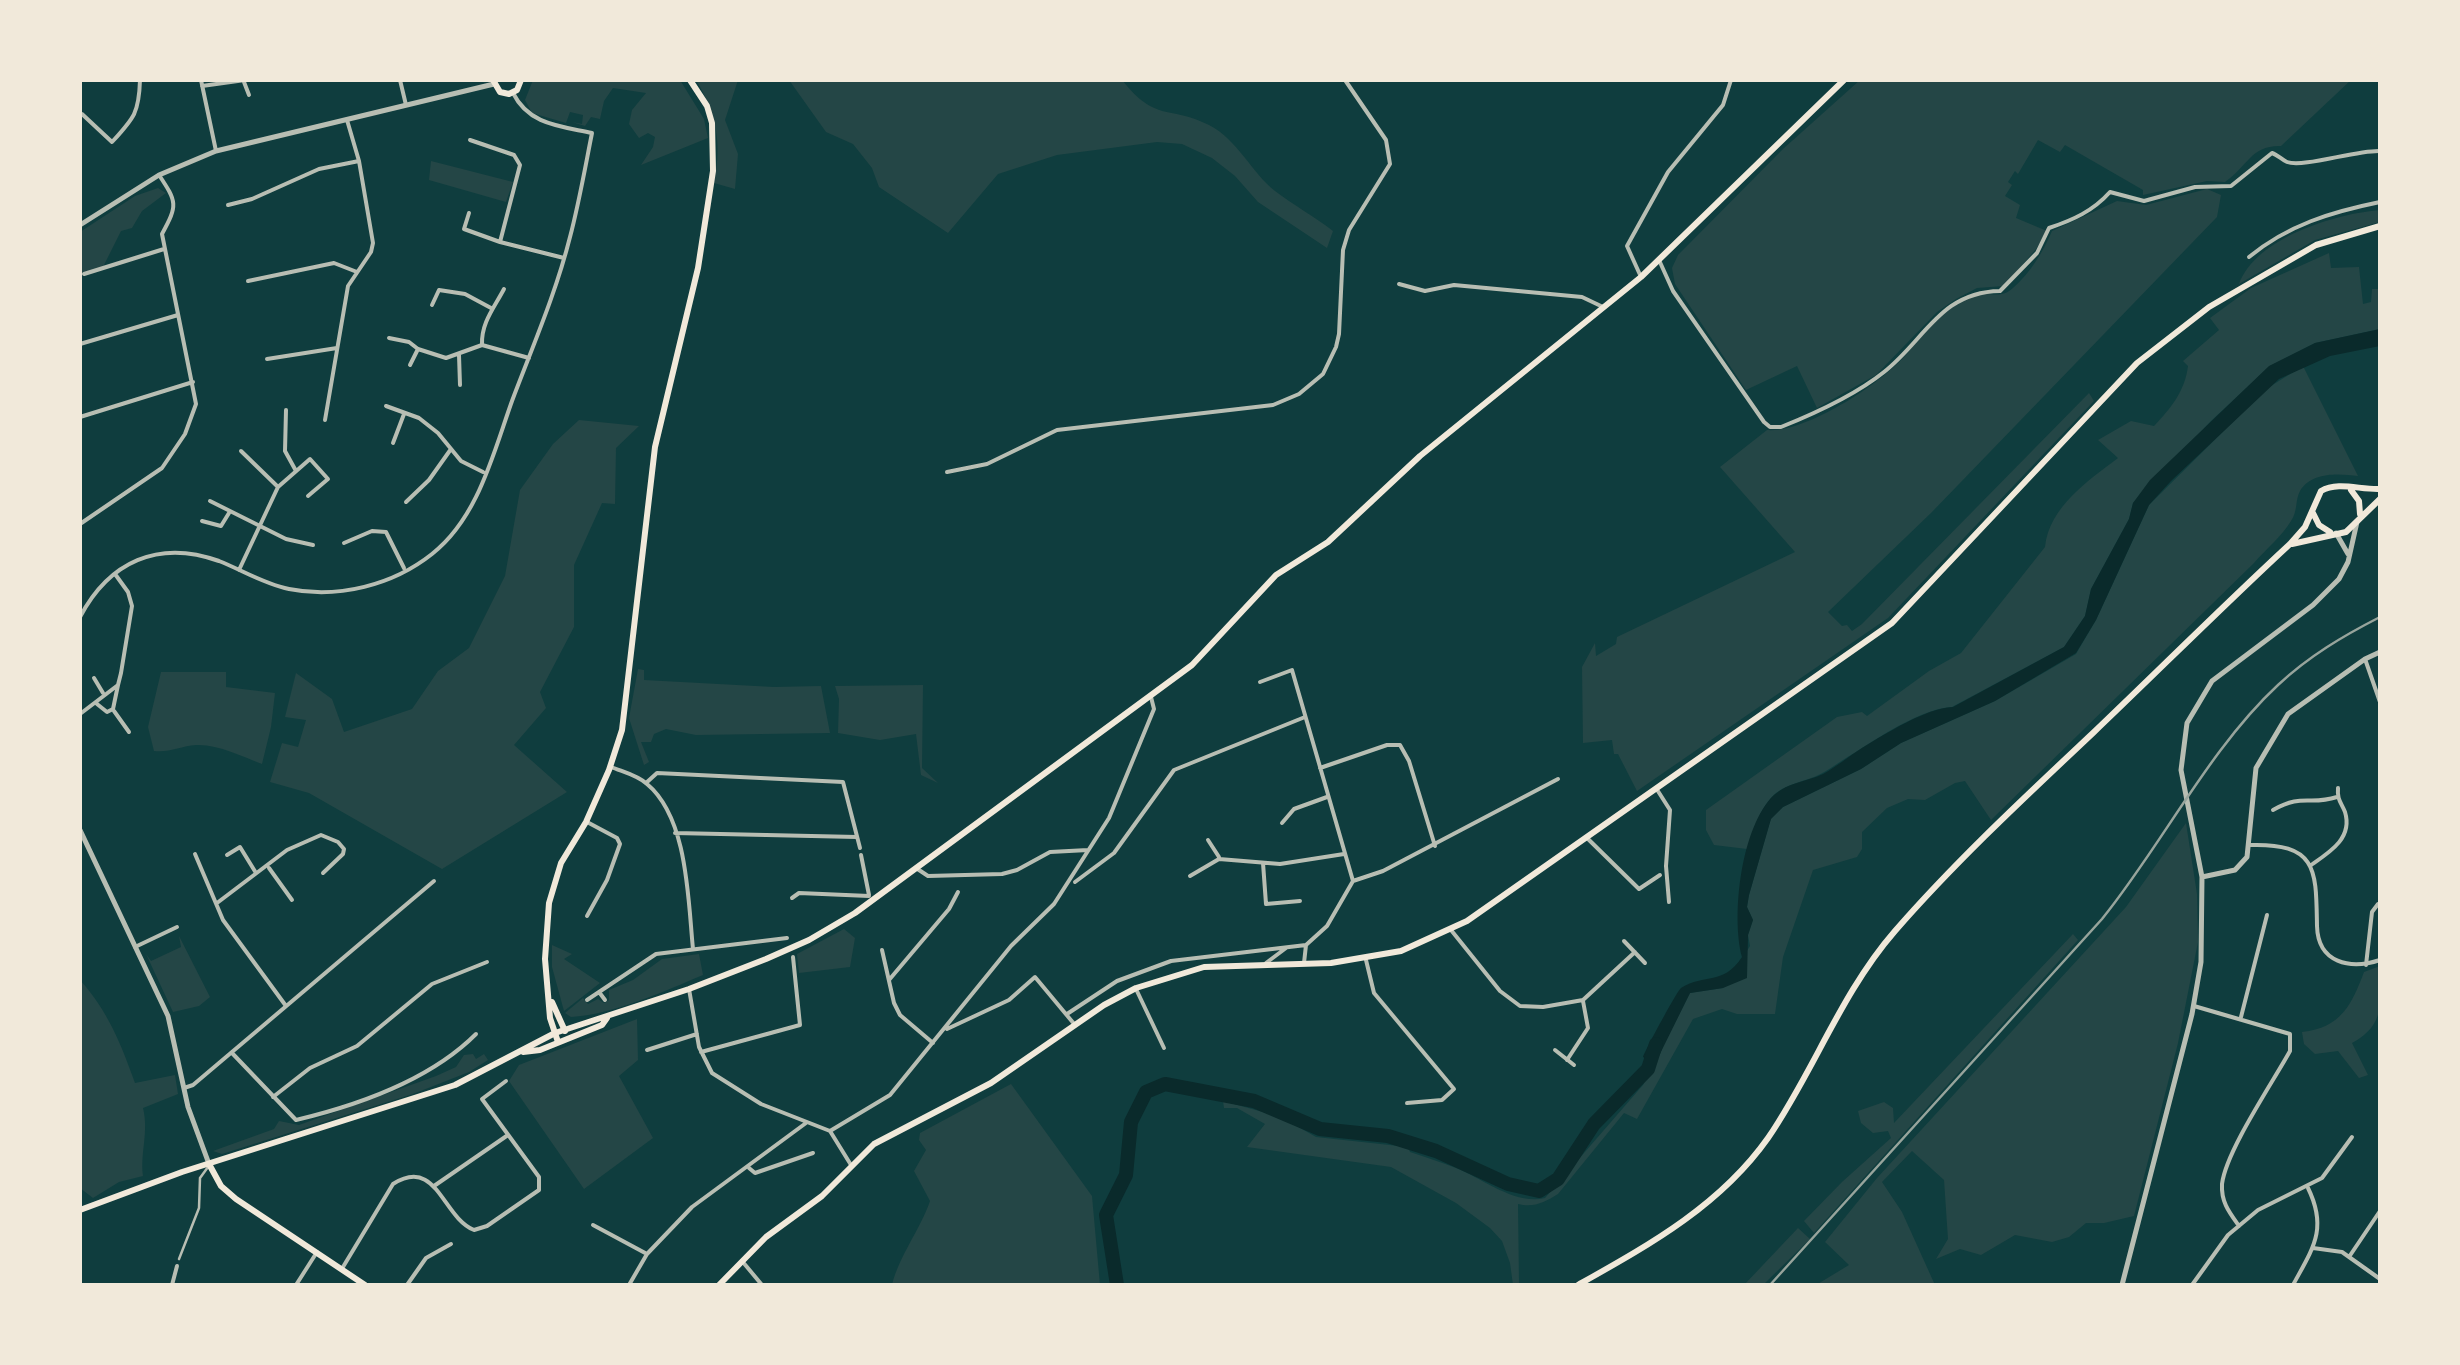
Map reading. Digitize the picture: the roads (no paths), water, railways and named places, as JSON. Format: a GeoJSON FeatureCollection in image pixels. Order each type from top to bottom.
{"type":"FeatureCollection","features":[{"type":"Feature","properties":{"kind":"main road"},"geometry":{"type":"LineString","coordinates":[[494,82],[500,92],[513,92],[521,80]]}},
{"type":"Feature","properties":{"kind":"main road"},"geometry":{"type":"LineString","coordinates":[[558,1042],[549,1010],[546,959],[550,903],[561,863],[586,822],[622,730],[656,447],[698,268],[713,171],[712,123],[707,106],[690,80]]}},
{"type":"Feature","properties":{"kind":"main road"},"geometry":{"type":"LineString","coordinates":[[80,1210],[456,1085],[554,1033],[689,989],[809,940],[916,868],[1192,666],[1276,575],[1328,542],[1420,456],[1641,277],[1844,80]]}},
{"type":"Feature","properties":{"kind":"main road"},"geometry":{"type":"LineString","coordinates":[[719,1285],[766,1237],[822,1196],[874,1144],[991,1083],[1074,1024],[1136,988],[1204,967],[1304,963],[1401,952],[1452,930],[1892,623],[2136,364],[2209,308],[2316,245],[2380,226]]}},
{"type":"Feature","properties":{"kind":"main road"},"geometry":{"type":"LineString","coordinates":[[1578,1285],[1648,1245],[1717,1197],[1774,1129],[1839,1012],[1891,936],[2015,806],[2290,544],[2306,527],[2321,491],[2335,485],[2380,488]]}},
{"type":"Feature","properties":{"kind":"main road"},"geometry":{"type":"LineString","coordinates":[[2350,489],[2359,500],[2359,519]]}},
{"type":"Feature","properties":{"kind":"main road"},"geometry":{"type":"LineString","coordinates":[[2290,544],[2346,532],[2380,499]]}},
{"type":"Feature","properties":{"kind":"main road"},"geometry":{"type":"LineString","coordinates":[[2313,511],[2319,525],[2334,533]]}},
{"type":"Feature","properties":{"kind":"main road"},"geometry":{"type":"LineString","coordinates":[[551,1000],[569,1038]]}},
{"type":"Feature","properties":{"kind":"main road"},"geometry":{"type":"LineString","coordinates":[[522,1052],[602,1025],[608,1018]]}},
{"type":"Feature","properties":{"kind":"main road"},"geometry":{"type":"LineString","coordinates":[[209,1164],[221,1186],[236,1200],[365,1285]]}},
{"type":"Feature","properties":{"kind":"street"},"geometry":{"type":"LineString","coordinates":[[82,114],[112,142],[139,108],[140,80]]}},
{"type":"Feature","properties":{"kind":"street"},"geometry":{"type":"LineString","coordinates":[[400,80],[406,106]]}},
{"type":"Feature","properties":{"kind":"street"},"geometry":{"type":"LineString","coordinates":[[946,472],[987,464],[1057,430],[1273,405],[1312,385],[1330,361],[1340,334],[1342,250],[1348,230],[1390,164],[1386,140],[1345,80]]}},
{"type":"Feature","properties":{"kind":"street"},"geometry":{"type":"LineString","coordinates":[[1641,277],[1627,246],[1668,172],[1723,105],[1731,80]]}},
{"type":"Feature","properties":{"kind":"street"},"geometry":{"type":"LineString","coordinates":[[216,151],[202,83],[245,81],[249,95]]}},
{"type":"Feature","properties":{"kind":"street"},"geometry":{"type":"LineString","coordinates":[[80,225],[159,175],[216,151],[494,82]]}},
{"type":"Feature","properties":{"kind":"street"},"geometry":{"type":"LineString","coordinates":[[80,618],[93,593],[114,573],[146,556],[200,556],[286,589],[358,589],[405,570],[433,553],[460,523],[486,473],[564,258],[592,133],[539,121],[526,113],[513,92]]}},
{"type":"Feature","properties":{"kind":"street"},"geometry":{"type":"LineString","coordinates":[[325,420],[348,286],[371,252],[372,243],[359,161],[347,120]]}},
{"type":"Feature","properties":{"kind":"street"},"geometry":{"type":"LineString","coordinates":[[470,140],[514,154],[520,165],[500,242]]}},
{"type":"Feature","properties":{"kind":"street"},"geometry":{"type":"LineString","coordinates":[[1659,260],[1690,317],[1764,422],[1770,427],[1781,427],[1873,380],[1954,304],[1982,291],[2000,291],[2037,253],[2049,228],[2071,222],[2110,192],[2144,201],[2195,186],[2230,186],[2272,153],[2288,163],[2362,150],[2380,152]]}},
{"type":"Feature","properties":{"kind":"street"},"geometry":{"type":"LineString","coordinates":[[228,205],[252,199],[319,168],[359,161]]}},
{"type":"Feature","properties":{"kind":"street"},"geometry":{"type":"LineString","coordinates":[[80,524],[162,468],[185,434],[196,404],[162,234],[174,212],[174,198],[159,175]]}},
{"type":"Feature","properties":{"kind":"street"},"geometry":{"type":"LineString","coordinates":[[2249,256],[2299,223],[2380,202]]}},
{"type":"Feature","properties":{"kind":"street"},"geometry":{"type":"LineString","coordinates":[[469,213],[464,230],[564,258]]}},
{"type":"Feature","properties":{"kind":"street"},"geometry":{"type":"LineString","coordinates":[[84,274],[164,250]]}},
{"type":"Feature","properties":{"kind":"street"},"geometry":{"type":"LineString","coordinates":[[248,281],[334,263],[357,272]]}},
{"type":"Feature","properties":{"kind":"street"},"geometry":{"type":"LineString","coordinates":[[1399,284],[1425,291],[1454,285],[1582,298],[1603,306]]}},
{"type":"Feature","properties":{"kind":"street"},"geometry":{"type":"LineString","coordinates":[[482,346],[482,332],[491,308],[504,289]]}},
{"type":"Feature","properties":{"kind":"street"},"geometry":{"type":"LineString","coordinates":[[432,305],[439,290],[465,294],[491,308]]}},
{"type":"Feature","properties":{"kind":"street"},"geometry":{"type":"LineString","coordinates":[[80,344],[178,315]]}},
{"type":"Feature","properties":{"kind":"street"},"geometry":{"type":"LineString","coordinates":[[389,338],[446,358],[482,346],[529,358]]}},
{"type":"Feature","properties":{"kind":"street"},"geometry":{"type":"LineString","coordinates":[[267,359],[337,348]]}},
{"type":"Feature","properties":{"kind":"street"},"geometry":{"type":"LineString","coordinates":[[410,365],[418,349]]}},
{"type":"Feature","properties":{"kind":"street"},"geometry":{"type":"LineString","coordinates":[[459,354],[460,385]]}},
{"type":"Feature","properties":{"kind":"street"},"geometry":{"type":"LineString","coordinates":[[80,417],[193,382]]}},
{"type":"Feature","properties":{"kind":"street"},"geometry":{"type":"LineString","coordinates":[[386,406],[419,418],[460,460],[486,473]]}},
{"type":"Feature","properties":{"kind":"street"},"geometry":{"type":"LineString","coordinates":[[286,410],[285,451],[296,472]]}},
{"type":"Feature","properties":{"kind":"street"},"geometry":{"type":"LineString","coordinates":[[393,442],[405,413]]}},
{"type":"Feature","properties":{"kind":"street"},"geometry":{"type":"LineString","coordinates":[[406,502],[429,480],[451,449]]}},
{"type":"Feature","properties":{"kind":"street"},"geometry":{"type":"LineString","coordinates":[[240,451],[278,487]]}},
{"type":"Feature","properties":{"kind":"street"},"geometry":{"type":"LineString","coordinates":[[239,570],[278,487],[310,459],[328,479],[308,496]]}},
{"type":"Feature","properties":{"kind":"street"},"geometry":{"type":"LineString","coordinates":[[210,501],[286,540],[313,545]]}},
{"type":"Feature","properties":{"kind":"street"},"geometry":{"type":"LineString","coordinates":[[202,521],[222,526],[230,512]]}},
{"type":"Feature","properties":{"kind":"street"},"geometry":{"type":"LineString","coordinates":[[2122,1285],[2194,1006],[2204,935],[2202,877],[2181,770],[2187,723],[2212,681],[2312,605],[2339,579],[2348,562],[2359,519]]}},
{"type":"Feature","properties":{"kind":"street"},"geometry":{"type":"LineString","coordinates":[[344,543],[372,532],[386,532],[405,570]]}},
{"type":"Feature","properties":{"kind":"street"},"geometry":{"type":"LineString","coordinates":[[2334,533],[2348,553],[2348,562]]}},
{"type":"Feature","properties":{"kind":"street"},"geometry":{"type":"LineString","coordinates":[[114,573],[128,592],[132,606],[113,709],[129,732]]}},
{"type":"Feature","properties":{"kind":"street"},"geometry":{"type":"LineString","coordinates":[[2202,877],[2235,870],[2247,858],[2256,768],[2288,714],[2365,658],[2380,652]]}},
{"type":"Feature","properties":{"kind":"street"},"geometry":{"type":"LineString","coordinates":[[2365,658],[2380,702]]}},
{"type":"Feature","properties":{"kind":"street"},"geometry":{"type":"LineString","coordinates":[[1260,682],[1292,670],[1354,881]]}},
{"type":"Feature","properties":{"kind":"street"},"geometry":{"type":"LineString","coordinates":[[121,673],[132,676]]}},
{"type":"Feature","properties":{"kind":"street"},"geometry":{"type":"LineString","coordinates":[[94,678],[104,692]]}},
{"type":"Feature","properties":{"kind":"street"},"geometry":{"type":"LineString","coordinates":[[80,714],[118,685]]}},
{"type":"Feature","properties":{"kind":"street"},"geometry":{"type":"LineString","coordinates":[[830,1132],[890,1095],[1011,946],[1054,904],[1090,850],[1122,790],[1154,709],[1151,697]]}},
{"type":"Feature","properties":{"kind":"street"},"geometry":{"type":"LineString","coordinates":[[96,703],[107,712],[113,709]]}},
{"type":"Feature","properties":{"kind":"street"},"geometry":{"type":"LineString","coordinates":[[1075,882],[1114,852],[1174,770],[1306,717]]}},
{"type":"Feature","properties":{"kind":"street"},"geometry":{"type":"LineString","coordinates":[[1320,768],[1387,745],[1400,745],[1434,846]]}},
{"type":"Feature","properties":{"kind":"street"},"geometry":{"type":"LineString","coordinates":[[610,766],[646,782],[664,804],[683,854],[693,949]]}},
{"type":"Feature","properties":{"kind":"street"},"geometry":{"type":"LineString","coordinates":[[646,782],[657,773],[844,782],[860,848]]}},
{"type":"Feature","properties":{"kind":"street"},"geometry":{"type":"LineString","coordinates":[[1067,1014],[1117,981],[1172,960],[1306,945],[1328,926],[1354,881],[1383,872],[1558,780]]}},
{"type":"Feature","properties":{"kind":"street"},"geometry":{"type":"LineString","coordinates":[[1656,788],[1670,810],[1666,866],[1670,902]]}},
{"type":"Feature","properties":{"kind":"street"},"geometry":{"type":"LineString","coordinates":[[2310,866],[2335,849],[2347,832],[2338,788]]}},
{"type":"Feature","properties":{"kind":"street"},"geometry":{"type":"LineString","coordinates":[[1282,823],[1294,809],[1327,797]]}},
{"type":"Feature","properties":{"kind":"street"},"geometry":{"type":"LineString","coordinates":[[2273,810],[2296,799],[2318,802],[2337,797]]}},
{"type":"Feature","properties":{"kind":"street"},"geometry":{"type":"LineString","coordinates":[[586,822],[617,838],[620,844],[588,916]]}},
{"type":"Feature","properties":{"kind":"street"},"geometry":{"type":"LineString","coordinates":[[80,830],[168,1016],[184,1088],[209,1164]]}},
{"type":"Feature","properties":{"kind":"street"},"geometry":{"type":"LineString","coordinates":[[675,833],[857,838]]}},
{"type":"Feature","properties":{"kind":"street"},"geometry":{"type":"LineString","coordinates":[[217,904],[296,844],[321,835],[344,849],[323,873]]}},
{"type":"Feature","properties":{"kind":"street"},"geometry":{"type":"LineString","coordinates":[[1586,838],[1639,889],[1660,875]]}},
{"type":"Feature","properties":{"kind":"street"},"geometry":{"type":"LineString","coordinates":[[1208,840],[1219,858]]}},
{"type":"Feature","properties":{"kind":"street"},"geometry":{"type":"LineString","coordinates":[[2250,845],[2284,848],[2310,866],[2318,895],[2320,945],[2330,957],[2341,964],[2380,960]]}},
{"type":"Feature","properties":{"kind":"street"},"geometry":{"type":"LineString","coordinates":[[227,855],[240,847],[257,874]]}},
{"type":"Feature","properties":{"kind":"street"},"geometry":{"type":"LineString","coordinates":[[916,868],[928,876],[1002,874],[1050,852],[1090,850]]}},
{"type":"Feature","properties":{"kind":"street"},"geometry":{"type":"LineString","coordinates":[[195,854],[223,920],[286,1006]]}},
{"type":"Feature","properties":{"kind":"street"},"geometry":{"type":"LineString","coordinates":[[1190,876],[1219,858],[1299,862],[1344,854]]}},
{"type":"Feature","properties":{"kind":"street"},"geometry":{"type":"LineString","coordinates":[[792,898],[800,893],[871,898],[861,856]]}},
{"type":"Feature","properties":{"kind":"street"},"geometry":{"type":"LineString","coordinates":[[1263,861],[1266,904],[1300,901]]}},
{"type":"Feature","properties":{"kind":"street"},"geometry":{"type":"LineString","coordinates":[[268,866],[292,900]]}},
{"type":"Feature","properties":{"kind":"street"},"geometry":{"type":"LineString","coordinates":[[184,1088],[193,1085],[434,881]]}},
{"type":"Feature","properties":{"kind":"street"},"geometry":{"type":"LineString","coordinates":[[889,980],[950,909],[958,892]]}},
{"type":"Feature","properties":{"kind":"street"},"geometry":{"type":"LineString","coordinates":[[2366,964],[2372,912],[2378,904]]}},
{"type":"Feature","properties":{"kind":"street"},"geometry":{"type":"LineString","coordinates":[[2241,1020],[2267,915]]}},
{"type":"Feature","properties":{"kind":"street"},"geometry":{"type":"LineString","coordinates":[[135,947],[177,927]]}},
{"type":"Feature","properties":{"kind":"street"},"geometry":{"type":"LineString","coordinates":[[1452,930],[1500,992],[1520,1006],[1582,1000],[1635,952]]}},
{"type":"Feature","properties":{"kind":"street"},"geometry":{"type":"LineString","coordinates":[[588,1000],[656,954],[787,938]]}},
{"type":"Feature","properties":{"kind":"street"},"geometry":{"type":"LineString","coordinates":[[1624,940],[1645,963]]}},
{"type":"Feature","properties":{"kind":"street"},"geometry":{"type":"LineString","coordinates":[[1304,963],[1306,945]]}},
{"type":"Feature","properties":{"kind":"street"},"geometry":{"type":"LineString","coordinates":[[1266,963],[1290,946]]}},
{"type":"Feature","properties":{"kind":"street"},"geometry":{"type":"LineString","coordinates":[[882,950],[901,1017],[934,1043]]}},
{"type":"Feature","properties":{"kind":"street"},"geometry":{"type":"LineString","coordinates":[[701,1052],[800,1025],[793,956]]}},
{"type":"Feature","properties":{"kind":"street"},"geometry":{"type":"LineString","coordinates":[[1366,958],[1374,993],[1454,1090],[1442,1100],[1407,1103]]}},
{"type":"Feature","properties":{"kind":"street"},"geometry":{"type":"LineString","coordinates":[[272,1097],[310,1068],[358,1046],[432,984],[487,962]]}},
{"type":"Feature","properties":{"kind":"street"},"geometry":{"type":"LineString","coordinates":[[944,1030],[1009,1000],[1034,977],[1074,1024]]}},
{"type":"Feature","properties":{"kind":"street"},"geometry":{"type":"LineString","coordinates":[[1136,988],[1164,1048]]}},
{"type":"Feature","properties":{"kind":"street"},"geometry":{"type":"LineString","coordinates":[[689,989],[701,1052],[712,1073],[737,1092],[830,1132],[852,1166]]}},
{"type":"Feature","properties":{"kind":"street"},"geometry":{"type":"LineString","coordinates":[[600,992],[605,1000]]}},
{"type":"Feature","properties":{"kind":"street"},"geometry":{"type":"LineString","coordinates":[[1567,1060],[1588,1028],[1582,1000]]}},
{"type":"Feature","properties":{"kind":"street"},"geometry":{"type":"LineString","coordinates":[[2194,1006],[2290,1034],[2290,1051],[2233,1154],[2222,1182],[2224,1205],[2239,1226]]}},
{"type":"Feature","properties":{"kind":"street"},"geometry":{"type":"LineString","coordinates":[[231,1052],[291,1118],[299,1119],[381,1092],[434,1068],[455,1055],[476,1034]]}},
{"type":"Feature","properties":{"kind":"street"},"geometry":{"type":"LineString","coordinates":[[646,1050],[697,1034]]}},
{"type":"Feature","properties":{"kind":"street"},"geometry":{"type":"LineString","coordinates":[[1556,1050],[1574,1065]]}},
{"type":"Feature","properties":{"kind":"street"},"geometry":{"type":"LineString","coordinates":[[342,1268],[394,1184],[415,1176],[434,1186],[462,1223],[474,1230],[537,1192],[538,1178],[482,1099],[506,1081]]}},
{"type":"Feature","properties":{"kind":"street"},"geometry":{"type":"LineString","coordinates":[[629,1285],[647,1254],[692,1207],[806,1123]]}},
{"type":"Feature","properties":{"kind":"street"},"geometry":{"type":"LineString","coordinates":[[434,1186],[508,1135]]}},
{"type":"Feature","properties":{"kind":"street"},"geometry":{"type":"LineString","coordinates":[[2192,1285],[2228,1236],[2258,1210],[2322,1178],[2352,1137]]}},
{"type":"Feature","properties":{"kind":"street"},"geometry":{"type":"LineString","coordinates":[[749,1168],[756,1173],[766,1171],[813,1153]]}},
{"type":"Feature","properties":{"kind":"street"},"geometry":{"type":"LineString","coordinates":[[2293,1285],[2313,1248],[2320,1224],[2307,1186]]}},
{"type":"Feature","properties":{"kind":"street"},"geometry":{"type":"LineString","coordinates":[[2349,1257],[2380,1212]]}},
{"type":"Feature","properties":{"kind":"street"},"geometry":{"type":"LineString","coordinates":[[594,1225],[647,1254]]}},
{"type":"Feature","properties":{"kind":"street"},"geometry":{"type":"LineString","coordinates":[[407,1285],[426,1258],[451,1244]]}},
{"type":"Feature","properties":{"kind":"street"},"geometry":{"type":"LineString","coordinates":[[2313,1248],[2342,1252],[2380,1279]]}},
{"type":"Feature","properties":{"kind":"street"},"geometry":{"type":"LineString","coordinates":[[296,1285],[317,1252]]}},
{"type":"Feature","properties":{"kind":"street"},"geometry":{"type":"LineString","coordinates":[[742,1261],[762,1285]]}},
{"type":"Feature","properties":{"kind":"street"},"geometry":{"type":"LineString","coordinates":[[172,1285],[178,1262]]}},
{"type":"Feature","properties":{"kind":"lane"},"geometry":{"type":"LineString","coordinates":[[178,1262],[199,1208],[200,1178],[209,1164]]}},
{"type":"Feature","properties":{"kind":"waterway"},"geometry":{"type":"LineString","coordinates":[[1117,1285],[1106,1215],[1126,1175],[1131,1122],[1146,1092],[1165,1084],[1254,1101],[1320,1129],[1388,1136],[1436,1151],[1508,1184],[1539,1191],[1558,1179],[1594,1124],[1648,1069],[1656,1044]]}},
{"type":"Feature","properties":{"kind":"railway"},"geometry":{"type":"LineString","coordinates":[[1770,1285],[2102,919],[2253,710],[2302,665],[2380,617]]}}]}
